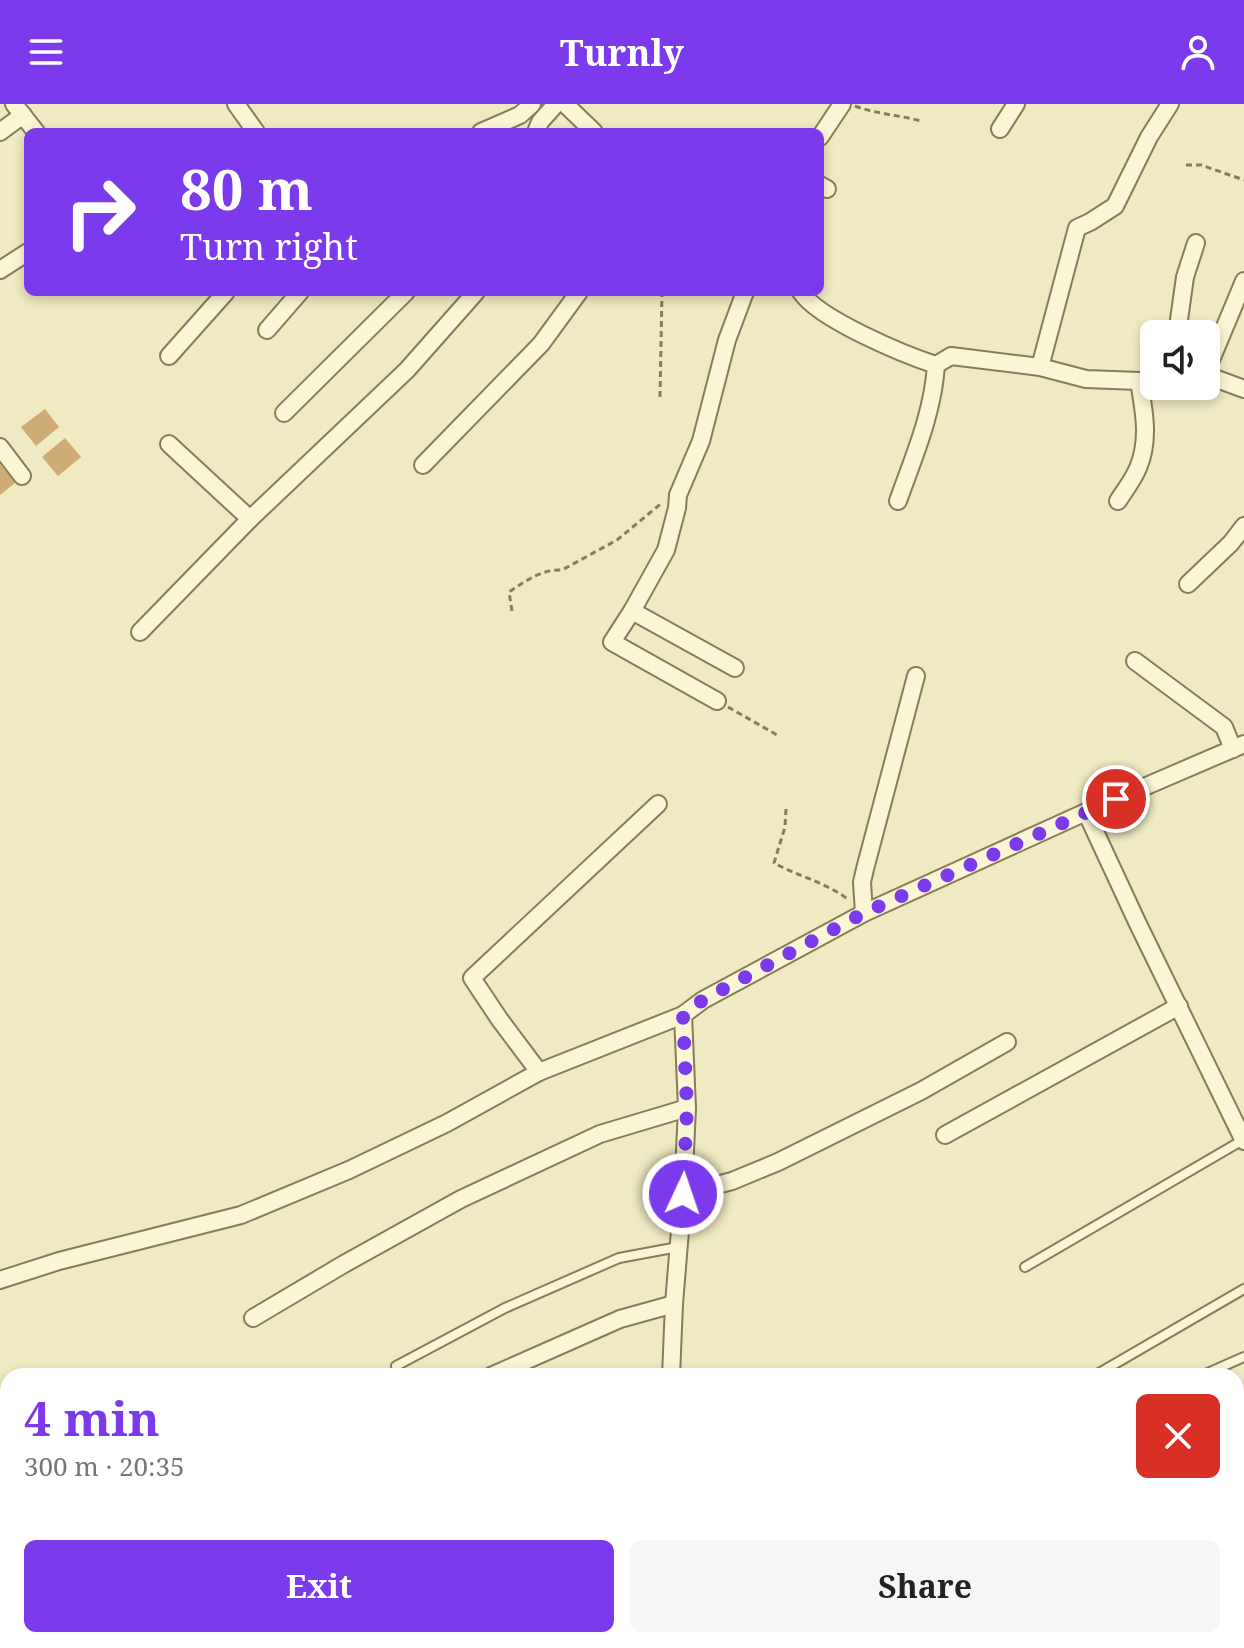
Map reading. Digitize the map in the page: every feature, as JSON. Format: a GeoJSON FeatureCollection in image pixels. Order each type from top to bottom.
{"type":"FeatureCollection","features":[{"type":"Feature","properties":{"kind":"street"},"geometry":{"type":"LineString","coordinates":[[236,104],[253,128]]}},
{"type":"Feature","properties":{"kind":"street"},"geometry":{"type":"LineString","coordinates":[[490,128],[520,115],[532,104]]}},
{"type":"Feature","properties":{"kind":"street"},"geometry":{"type":"LineString","coordinates":[[538,128],[556,104]]}},
{"type":"Feature","properties":{"kind":"street"},"geometry":{"type":"LineString","coordinates":[[565,104],[590,128]]}},
{"type":"Feature","properties":{"kind":"street"},"geometry":{"type":"LineString","coordinates":[[824,131],[842,104]]}},
{"type":"Feature","properties":{"kind":"street"},"geometry":{"type":"LineString","coordinates":[[1000,129],[1016,104]]}},
{"type":"Feature","properties":{"kind":"street"},"geometry":{"type":"LineString","coordinates":[[1040,367],[1077,228],[1115,206],[1149,137],[1170,104]]}},
{"type":"Feature","properties":{"kind":"street"},"geometry":{"type":"LineString","coordinates":[[0,132],[18,110],[33,128]]}},
{"type":"Feature","properties":{"kind":"street"},"geometry":{"type":"LineString","coordinates":[[1179,320],[1185,277],[1196,243]]}},
{"type":"Feature","properties":{"kind":"street"},"geometry":{"type":"LineString","coordinates":[[0,270],[24,255]]}},
{"type":"Feature","properties":{"kind":"street"},"geometry":{"type":"LineString","coordinates":[[1220,339],[1244,281]]}},
{"type":"Feature","properties":{"kind":"street"},"geometry":{"type":"LineString","coordinates":[[169,356],[222,296]]}},
{"type":"Feature","properties":{"kind":"street"},"geometry":{"type":"LineString","coordinates":[[267,330],[297,296]]}},
{"type":"Feature","properties":{"kind":"street"},"geometry":{"type":"LineString","coordinates":[[284,413],[402,296]]}},
{"type":"Feature","properties":{"kind":"street"},"geometry":{"type":"LineString","coordinates":[[140,632],[250,519],[407,370],[472,296]]}},
{"type":"Feature","properties":{"kind":"street"},"geometry":{"type":"LineString","coordinates":[[423,465],[541,344],[576,296]]}},
{"type":"Feature","properties":{"kind":"street"},"geometry":{"type":"LineString","coordinates":[[717,701],[612,642],[666,550],[678,495],[701,441],[727,340],[744,296]]}},
{"type":"Feature","properties":{"kind":"street"},"geometry":{"type":"LineString","coordinates":[[802,296],[822,312],[904,354],[936,365],[951,356],[1040,367],[1086,379],[1140,380]]}},
{"type":"Feature","properties":{"kind":"street"},"geometry":{"type":"LineString","coordinates":[[898,501],[928,418],[936,365]]}},
{"type":"Feature","properties":{"kind":"street"},"geometry":{"type":"LineString","coordinates":[[1220,379],[1244,389]]}},
{"type":"Feature","properties":{"kind":"street"},"geometry":{"type":"LineString","coordinates":[[1118,501],[1144,450],[1146,400]]}},
{"type":"Feature","properties":{"kind":"street"},"geometry":{"type":"LineString","coordinates":[[169,444],[250,519]]}},
{"type":"Feature","properties":{"kind":"street"},"geometry":{"type":"LineString","coordinates":[[0,447],[22,476]]}},
{"type":"Feature","properties":{"kind":"street"},"geometry":{"type":"LineString","coordinates":[[1188,584],[1231,543],[1244,526]]}},
{"type":"Feature","properties":{"kind":"street"},"geometry":{"type":"LineString","coordinates":[[632,611],[735,668]]}},
{"type":"Feature","properties":{"kind":"street"},"geometry":{"type":"LineString","coordinates":[[0,1280],[74,1257],[241,1215],[349,1170],[447,1123],[539,1072],[683,1015],[703,1000],[864,913],[1239,746],[1224,727],[1135,661]]}},
{"type":"Feature","properties":{"kind":"street"},"geometry":{"type":"LineString","coordinates":[[864,913],[862,882],[916,676]]}},
{"type":"Feature","properties":{"kind":"street"},"geometry":{"type":"LineString","coordinates":[[539,1072],[472,978],[658,804]]}},
{"type":"Feature","properties":{"kind":"street"},"geometry":{"type":"LineString","coordinates":[[1086,812],[1244,1140]]}},
{"type":"Feature","properties":{"kind":"street"},"geometry":{"type":"LineString","coordinates":[[945,1135],[1179,1006]]}},
{"type":"Feature","properties":{"kind":"street"},"geometry":{"type":"LineString","coordinates":[[671,1368],[687,1108],[683,1015]]}},
{"type":"Feature","properties":{"kind":"street"},"geometry":{"type":"LineString","coordinates":[[683,1194],[732,1181],[778,1162],[921,1091],[1007,1042]]}},
{"type":"Feature","properties":{"kind":"street"},"geometry":{"type":"LineString","coordinates":[[253,1318],[461,1199],[600,1134],[687,1108]]}},
{"type":"Feature","properties":{"kind":"street"},"geometry":{"type":"LineString","coordinates":[[509,1368],[620,1319],[674,1304]]}},
{"type":"Feature","properties":{"kind":"lane"},"geometry":{"type":"LineString","coordinates":[[1025,1267],[1244,1140]]}},
{"type":"Feature","properties":{"kind":"lane"},"geometry":{"type":"LineString","coordinates":[[396,1366],[505,1308],[619,1258],[678,1247]]}},
{"type":"Feature","properties":{"kind":"lane"},"geometry":{"type":"LineString","coordinates":[[1108,1368],[1244,1289]]}},
{"type":"Feature","properties":{"kind":"lane"},"geometry":{"type":"LineString","coordinates":[[1219,1368],[1244,1357]]}},
{"type":"Feature","properties":{"kind":"path"},"geometry":{"type":"LineString","coordinates":[[849,104],[921,121]]}},
{"type":"Feature","properties":{"kind":"path"},"geometry":{"type":"LineString","coordinates":[[1186,165],[1201,165],[1244,180]]}},
{"type":"Feature","properties":{"kind":"path"},"geometry":{"type":"LineString","coordinates":[[660,397],[662,296]]}},
{"type":"Feature","properties":{"kind":"path"},"geometry":{"type":"LineString","coordinates":[[512,611],[509,592],[535,575],[562,570],[617,540],[660,504],[678,495]]}},
{"type":"Feature","properties":{"kind":"path"},"geometry":{"type":"LineString","coordinates":[[717,701],[777,735]]}},
{"type":"Feature","properties":{"kind":"path"},"geometry":{"type":"LineString","coordinates":[[786,809],[785,827],[774,863],[837,891],[864,913]]}},
{"type":"Feature","properties":{"kind":"building"},"geometry":{"type":"Polygon","coordinates":[[[45,409],[59,427],[36,446],[21,427],[45,409]]]}},
{"type":"Feature","properties":{"kind":"building"},"geometry":{"type":"Polygon","coordinates":[[[65,438],[81,457],[58,476],[42,457],[65,438]]]}},
{"type":"Feature","properties":{"kind":"building"},"geometry":{"type":"Polygon","coordinates":[[[0,464],[15,483],[0,495],[0,464]]]}},
{"type":"Feature","properties":{"kind":"route"},"geometry":{"type":"LineString","coordinates":[[683,1194],[687,1108],[683,1015],[703,1000],[864,913],[1116,799]]}}]}
